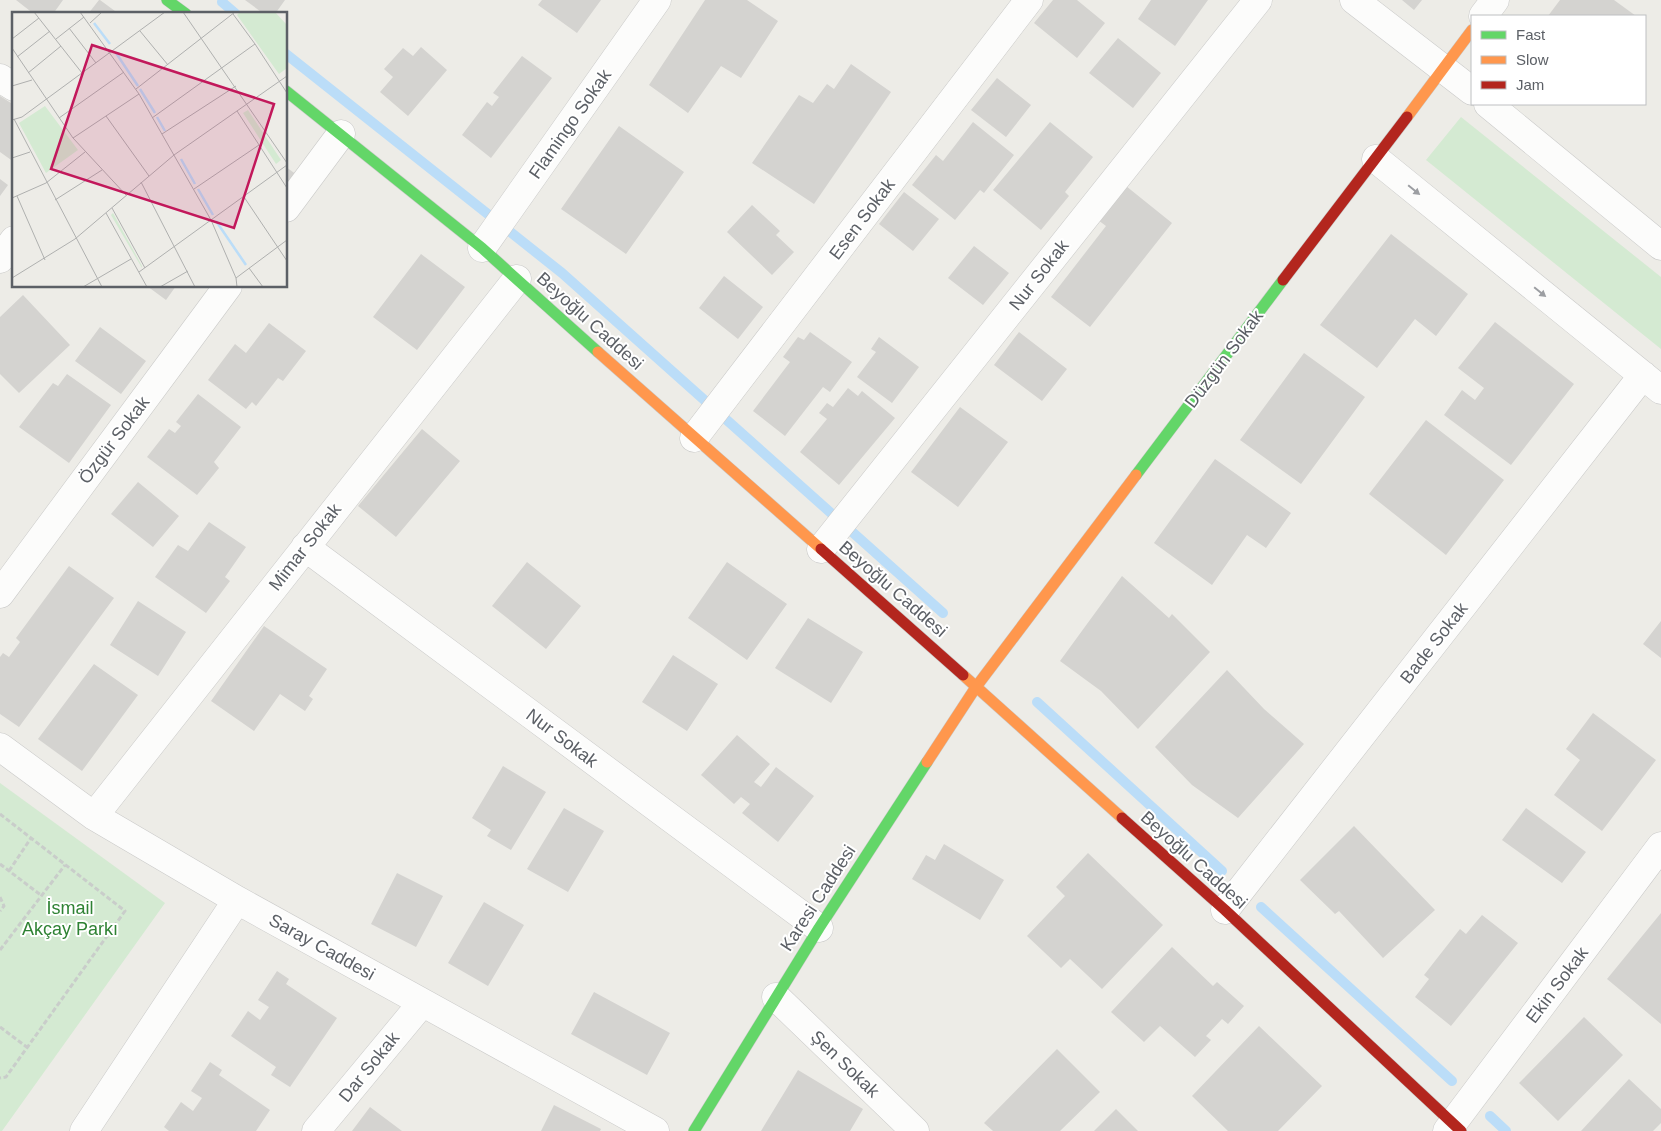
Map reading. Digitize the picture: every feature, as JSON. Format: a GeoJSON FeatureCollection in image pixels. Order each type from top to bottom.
{"type":"FeatureCollection","features":[{"type":"Feature","properties":{"kind":"main road","name":"Düzgün Sokak"},"geometry":{"type":"LineString","coordinates":[[976,687],[1471,31]]}},
{"type":"Feature","properties":{"kind":"main road","name":"Beyoğlu Caddesi"},"geometry":{"type":"LineString","coordinates":[[288,93],[487,242],[517,278],[701,430],[827,542],[976,687],[1225,910],[1454,1128]]}},
{"type":"Feature","properties":{"kind":"main road","name":"Karesi Caddesi"},"geometry":{"type":"LineString","coordinates":[[694,1131],[819,928],[976,687]]}},
{"type":"Feature","properties":{"kind":"street","name":"Flamingo Sokak"},"geometry":{"type":"LineString","coordinates":[[487,242],[657,0]]}},
{"type":"Feature","properties":{"kind":"street","name":"Esen Sokak"},"geometry":{"type":"LineString","coordinates":[[701,430],[1029,0]]}},
{"type":"Feature","properties":{"kind":"street","name":"Nur Sokak"},"geometry":{"type":"LineString","coordinates":[[827,542],[1258,0]]}},
{"type":"Feature","properties":{"kind":"street"},"geometry":{"type":"LineString","coordinates":[[1354,0],[1471,90]]}},
{"type":"Feature","properties":{"kind":"street"},"geometry":{"type":"LineString","coordinates":[[1483,15],[1495,0]]}},
{"type":"Feature","properties":{"kind":"street"},"geometry":{"type":"LineString","coordinates":[[0,78],[12,86]]}},
{"type":"Feature","properties":{"kind":"street"},"geometry":{"type":"LineString","coordinates":[[1489,105],[1661,246]]}},
{"type":"Feature","properties":{"kind":"street"},"geometry":{"type":"LineString","coordinates":[[288,205],[342,134]]}},
{"type":"Feature","properties":{"kind":"street"},"geometry":{"type":"LineString","coordinates":[[1376,159],[1652,383]]}},
{"type":"Feature","properties":{"kind":"street"},"geometry":{"type":"LineString","coordinates":[[0,259],[12,243]]}},
{"type":"Feature","properties":{"kind":"street","name":"Mimar Sokak"},"geometry":{"type":"LineString","coordinates":[[94,816],[517,278]]}},
{"type":"Feature","properties":{"kind":"street","name":"Özgür Sokak"},"geometry":{"type":"LineString","coordinates":[[0,594],[227,288]]}},
{"type":"Feature","properties":{"kind":"street","name":"Bade Sokak"},"geometry":{"type":"LineString","coordinates":[[1225,910],[1652,383]]}},
{"type":"Feature","properties":{"kind":"street","name":"Nur Sokak"},"geometry":{"type":"LineString","coordinates":[[305,547],[819,928]]}},
{"type":"Feature","properties":{"kind":"street","name":"Saray Caddesi"},"geometry":{"type":"LineString","coordinates":[[0,747],[94,816],[236,900],[655,1131]]}},
{"type":"Feature","properties":{"kind":"street","name":"Ekin Sokak"},"geometry":{"type":"LineString","coordinates":[[1454,1128],[1661,846]]}},
{"type":"Feature","properties":{"kind":"street"},"geometry":{"type":"LineString","coordinates":[[84,1131],[236,900]]}},
{"type":"Feature","properties":{"kind":"street","name":"Şen Sokak"},"geometry":{"type":"LineString","coordinates":[[776,997],[915,1131]]}},
{"type":"Feature","properties":{"kind":"street","name":"Dar Sokak"},"geometry":{"type":"LineString","coordinates":[[316,1131],[422,1002]]}},
{"type":"Feature","properties":{"kind":"path"},"geometry":{"type":"LineString","coordinates":[[0,814],[124,911],[6,1078],[0,1078]]}},
{"type":"Feature","properties":{"kind":"path"},"geometry":{"type":"LineString","coordinates":[[9,870],[31,838]]}},
{"type":"Feature","properties":{"kind":"path"},"geometry":{"type":"LineString","coordinates":[[0,864],[42,896]]}},
{"type":"Feature","properties":{"kind":"path"},"geometry":{"type":"LineString","coordinates":[[0,950],[65,865]]}},
{"type":"Feature","properties":{"kind":"path"},"geometry":{"type":"LineString","coordinates":[[0,897],[4,906],[0,911]]}},
{"type":"Feature","properties":{"kind":"path"},"geometry":{"type":"LineString","coordinates":[[0,1027],[28,1048]]}},
{"type":"Feature","properties":{"kind":"green space"},"geometry":{"type":"Polygon","coordinates":[[[1461,117],[1661,277],[1661,349],[1426,160],[1461,117]]]}},
{"type":"Feature","properties":{"kind":"green space","name":"İsmail Akçay Parkı"},"geometry":{"type":"Polygon","coordinates":[[[0,783],[165,903],[2,1131],[0,1131],[0,783]]]}},
{"type":"Feature","properties":{"kind":"building"},"geometry":{"type":"Polygon","coordinates":[[[16,0],[63,0],[54,12],[31,12],[16,0]]]}},
{"type":"Feature","properties":{"kind":"building"},"geometry":{"type":"Polygon","coordinates":[[[100,0],[116,12],[90,12],[100,0]]]}},
{"type":"Feature","properties":{"kind":"building"},"geometry":{"type":"Polygon","coordinates":[[[245,0],[285,0],[276,12],[261,12],[245,0]]]}},
{"type":"Feature","properties":{"kind":"building"},"geometry":{"type":"Polygon","coordinates":[[[542,0],[601,0],[577,33],[538,5],[542,0]]]}},
{"type":"Feature","properties":{"kind":"building"},"geometry":{"type":"Polygon","coordinates":[[[705,0],[747,0],[778,21],[741,78],[721,66],[688,113],[649,85],[705,0]]]}},
{"type":"Feature","properties":{"kind":"building"},"geometry":{"type":"Polygon","coordinates":[[[1053,0],[1077,0],[1105,23],[1077,58],[1034,23],[1053,0]]]}},
{"type":"Feature","properties":{"kind":"building"},"geometry":{"type":"Polygon","coordinates":[[[1151,0],[1208,0],[1175,46],[1138,19],[1151,0]]]}},
{"type":"Feature","properties":{"kind":"building"},"geometry":{"type":"Polygon","coordinates":[[[1402,0],[1422,0],[1414,10],[1402,0]]]}},
{"type":"Feature","properties":{"kind":"building"},"geometry":{"type":"Polygon","coordinates":[[[1560,0],[1614,0],[1635,15],[1549,15],[1560,0]]]}},
{"type":"Feature","properties":{"kind":"building"},"geometry":{"type":"Polygon","coordinates":[[[1118,38],[1161,73],[1133,108],[1089,73],[1118,38]]]}},
{"type":"Feature","properties":{"kind":"building"},"geometry":{"type":"Polygon","coordinates":[[[421,47],[447,70],[408,116],[380,92],[393,77],[384,69],[403,48],[413,56],[421,47]]]}},
{"type":"Feature","properties":{"kind":"building"},"geometry":{"type":"Polygon","coordinates":[[[522,56],[552,78],[491,158],[462,135],[487,102],[492,106],[499,97],[493,93],[522,56]]]}},
{"type":"Feature","properties":{"kind":"building"},"geometry":{"type":"Polygon","coordinates":[[[851,64],[891,92],[814,204],[752,163],[799,95],[813,103],[827,84],[834,89],[851,64]]]}},
{"type":"Feature","properties":{"kind":"building"},"geometry":{"type":"Polygon","coordinates":[[[997,78],[1031,105],[1006,137],[971,110],[997,78]]]}},
{"type":"Feature","properties":{"kind":"building"},"geometry":{"type":"Polygon","coordinates":[[[0,96],[12,104],[12,161],[0,152],[0,96]]]}},
{"type":"Feature","properties":{"kind":"building"},"geometry":{"type":"Polygon","coordinates":[[[973,122],[1014,155],[984,193],[980,190],[955,220],[912,185],[936,155],[943,161],[973,122]]]}},
{"type":"Feature","properties":{"kind":"building"},"geometry":{"type":"Polygon","coordinates":[[[1050,122],[1093,157],[1065,192],[1069,196],[1041,230],[993,190],[1050,122]]]}},
{"type":"Feature","properties":{"kind":"building"},"geometry":{"type":"Polygon","coordinates":[[[619,126],[684,172],[626,254],[561,209],[619,126]]]}},
{"type":"Feature","properties":{"kind":"building"},"geometry":{"type":"Polygon","coordinates":[[[288,168],[297,175],[288,186],[288,168]]]}},
{"type":"Feature","properties":{"kind":"building"},"geometry":{"type":"Polygon","coordinates":[[[0,179],[8,185],[0,196],[0,179]]]}},
{"type":"Feature","properties":{"kind":"building"},"geometry":{"type":"Polygon","coordinates":[[[1126,186],[1172,223],[1090,327],[1051,297],[1106,226],[1098,220],[1126,186]]]}},
{"type":"Feature","properties":{"kind":"building"},"geometry":{"type":"Polygon","coordinates":[[[904,192],[939,219],[913,251],[879,224],[904,192]]]}},
{"type":"Feature","properties":{"kind":"building"},"geometry":{"type":"Polygon","coordinates":[[[752,205],[780,231],[776,235],[794,252],[772,275],[727,232],[752,205]]]}},
{"type":"Feature","properties":{"kind":"building"},"geometry":{"type":"Polygon","coordinates":[[[1391,234],[1468,294],[1436,336],[1415,319],[1377,368],[1320,325],[1391,234]]]}},
{"type":"Feature","properties":{"kind":"building"},"geometry":{"type":"Polygon","coordinates":[[[974,246],[1009,273],[983,305],[948,278],[974,246]]]}},
{"type":"Feature","properties":{"kind":"building"},"geometry":{"type":"Polygon","coordinates":[[[421,254],[465,287],[417,350],[373,317],[421,254]]]}},
{"type":"Feature","properties":{"kind":"building"},"geometry":{"type":"Polygon","coordinates":[[[724,276],[763,307],[738,339],[699,308],[724,276]]]}},
{"type":"Feature","properties":{"kind":"building"},"geometry":{"type":"Polygon","coordinates":[[[150,288],[175,288],[166,300],[150,288]]]}},
{"type":"Feature","properties":{"kind":"building"},"geometry":{"type":"Polygon","coordinates":[[[23,295],[70,345],[19,393],[0,374],[0,317],[23,295]]]}},
{"type":"Feature","properties":{"kind":"building"},"geometry":{"type":"Polygon","coordinates":[[[1495,322],[1574,384],[1511,465],[1444,415],[1462,390],[1475,400],[1484,388],[1458,368],[1495,322]]]}},
{"type":"Feature","properties":{"kind":"building"},"geometry":{"type":"Polygon","coordinates":[[[269,323],[306,351],[283,381],[278,378],[256,406],[252,402],[246,409],[208,380],[235,344],[246,353],[269,323]]]}},
{"type":"Feature","properties":{"kind":"building"},"geometry":{"type":"Polygon","coordinates":[[[100,327],[146,361],[121,394],[75,361],[100,327]]]}},
{"type":"Feature","properties":{"kind":"building"},"geometry":{"type":"Polygon","coordinates":[[[810,332],[852,362],[830,392],[823,387],[785,436],[753,411],[790,362],[783,357],[798,337],[804,340],[810,332]]]}},
{"type":"Feature","properties":{"kind":"building"},"geometry":{"type":"Polygon","coordinates":[[[1019,332],[1067,369],[1042,401],[994,365],[1019,332]]]}},
{"type":"Feature","properties":{"kind":"building"},"geometry":{"type":"Polygon","coordinates":[[[879,337],[919,367],[892,403],[857,377],[876,352],[871,349],[879,337]]]}},
{"type":"Feature","properties":{"kind":"building"},"geometry":{"type":"Polygon","coordinates":[[[1304,353],[1365,397],[1301,484],[1240,440],[1304,353]]]}},
{"type":"Feature","properties":{"kind":"building"},"geometry":{"type":"Polygon","coordinates":[[[67,374],[111,405],[69,463],[19,427],[53,383],[58,386],[67,374]]]}},
{"type":"Feature","properties":{"kind":"building"},"geometry":{"type":"Polygon","coordinates":[[[848,388],[858,396],[862,391],[895,418],[839,485],[800,452],[827,419],[819,413],[827,403],[833,407],[848,388]]]}},
{"type":"Feature","properties":{"kind":"building"},"geometry":{"type":"Polygon","coordinates":[[[198,394],[241,427],[214,462],[219,468],[197,495],[147,457],[169,429],[175,433],[181,426],[176,422],[198,394]]]}},
{"type":"Feature","properties":{"kind":"building"},"geometry":{"type":"Polygon","coordinates":[[[960,407],[1008,442],[958,507],[911,472],[960,407]]]}},
{"type":"Feature","properties":{"kind":"building"},"geometry":{"type":"Polygon","coordinates":[[[1426,420],[1504,480],[1446,555],[1369,494],[1426,420]]]}},
{"type":"Feature","properties":{"kind":"building"},"geometry":{"type":"Polygon","coordinates":[[[422,429],[460,461],[396,537],[358,506],[422,429]]]}},
{"type":"Feature","properties":{"kind":"building"},"geometry":{"type":"Polygon","coordinates":[[[1215,459],[1291,513],[1266,548],[1247,535],[1212,585],[1154,543],[1215,459]]]}},
{"type":"Feature","properties":{"kind":"building"},"geometry":{"type":"Polygon","coordinates":[[[138,482],[179,516],[153,547],[111,514],[138,482]]]}},
{"type":"Feature","properties":{"kind":"building"},"geometry":{"type":"Polygon","coordinates":[[[209,522],[246,547],[225,577],[230,581],[206,613],[155,577],[178,545],[188,551],[209,522]]]}},
{"type":"Feature","properties":{"kind":"building"},"geometry":{"type":"Polygon","coordinates":[[[527,562],[581,606],[546,649],[492,606],[527,562]]]}},
{"type":"Feature","properties":{"kind":"building"},"geometry":{"type":"Polygon","coordinates":[[[727,562],[787,604],[747,660],[688,618],[727,562]]]}},
{"type":"Feature","properties":{"kind":"building"},"geometry":{"type":"Polygon","coordinates":[[[69,566],[114,598],[19,727],[0,714],[0,657],[3,653],[9,657],[20,642],[16,638],[69,566]]]}},
{"type":"Feature","properties":{"kind":"building"},"geometry":{"type":"Polygon","coordinates":[[[1122,576],[1169,618],[1172,614],[1210,652],[1138,729],[1101,691],[1060,661],[1122,576]]]}},
{"type":"Feature","properties":{"kind":"building"},"geometry":{"type":"Polygon","coordinates":[[[138,601],[186,632],[158,676],[110,645],[138,601]]]}},
{"type":"Feature","properties":{"kind":"building"},"geometry":{"type":"Polygon","coordinates":[[[808,618],[863,652],[831,703],[775,668],[808,618]]]}},
{"type":"Feature","properties":{"kind":"building"},"geometry":{"type":"Polygon","coordinates":[[[1661,621],[1661,658],[1643,644],[1661,621]]]}},
{"type":"Feature","properties":{"kind":"building"},"geometry":{"type":"Polygon","coordinates":[[[264,626],[327,669],[309,696],[313,699],[305,711],[280,694],[254,731],[211,701],[264,626]]]}},
{"type":"Feature","properties":{"kind":"building"},"geometry":{"type":"Polygon","coordinates":[[[673,655],[718,684],[687,731],[642,702],[673,655]]]}},
{"type":"Feature","properties":{"kind":"building"},"geometry":{"type":"Polygon","coordinates":[[[94,664],[138,695],[82,771],[38,739],[94,664]]]}},
{"type":"Feature","properties":{"kind":"building"},"geometry":{"type":"Polygon","coordinates":[[[1227,670],[1264,709],[1304,744],[1238,818],[1192,785],[1155,747],[1227,670]]]}},
{"type":"Feature","properties":{"kind":"building"},"geometry":{"type":"Polygon","coordinates":[[[1593,713],[1656,760],[1602,831],[1554,795],[1580,760],[1566,749],[1593,713]]]}},
{"type":"Feature","properties":{"kind":"building"},"geometry":{"type":"Polygon","coordinates":[[[737,735],[770,764],[754,782],[761,787],[776,767],[814,796],[778,842],[742,813],[750,804],[741,797],[734,804],[701,775],[737,735]]]}},
{"type":"Feature","properties":{"kind":"building"},"geometry":{"type":"Polygon","coordinates":[[[503,766],[546,792],[511,850],[487,836],[491,830],[472,818],[503,766]]]}},
{"type":"Feature","properties":{"kind":"building"},"geometry":{"type":"Polygon","coordinates":[[[564,808],[604,831],[568,892],[527,869],[564,808]]]}},
{"type":"Feature","properties":{"kind":"building"},"geometry":{"type":"Polygon","coordinates":[[[1526,808],[1586,852],[1562,883],[1502,840],[1526,808]]]}},
{"type":"Feature","properties":{"kind":"building"},"geometry":{"type":"Polygon","coordinates":[[[1354,826],[1435,910],[1383,958],[1339,911],[1335,914],[1300,880],[1354,826]]]}},
{"type":"Feature","properties":{"kind":"building"},"geometry":{"type":"Polygon","coordinates":[[[944,844],[1004,880],[980,920],[912,879],[926,855],[935,860],[944,844]]]}},
{"type":"Feature","properties":{"kind":"building"},"geometry":{"type":"Polygon","coordinates":[[[1088,853],[1163,925],[1102,989],[1070,959],[1061,968],[1027,936],[1065,896],[1056,887],[1088,853]]]}},
{"type":"Feature","properties":{"kind":"building"},"geometry":{"type":"Polygon","coordinates":[[[397,873],[443,896],[416,947],[371,924],[397,873]]]}},
{"type":"Feature","properties":{"kind":"building"},"geometry":{"type":"Polygon","coordinates":[[[484,902],[524,925],[488,986],[448,963],[484,902]]]}},
{"type":"Feature","properties":{"kind":"building"},"geometry":{"type":"Polygon","coordinates":[[[1661,913],[1661,1024],[1607,979],[1661,913]]]}},
{"type":"Feature","properties":{"kind":"building"},"geometry":{"type":"Polygon","coordinates":[[[1482,915],[1518,943],[1451,1026],[1415,997],[1429,979],[1424,975],[1460,929],[1466,934],[1482,915]]]}},
{"type":"Feature","properties":{"kind":"building"},"geometry":{"type":"Polygon","coordinates":[[[1172,947],[1213,986],[1217,982],[1244,1006],[1228,1024],[1222,1019],[1206,1036],[1211,1040],[1195,1057],[1160,1026],[1144,1042],[1111,1012],[1172,947]]]}},
{"type":"Feature","properties":{"kind":"building"},"geometry":{"type":"Polygon","coordinates":[[[277,971],[289,979],[286,984],[337,1018],[290,1087],[271,1075],[276,1067],[231,1036],[248,1011],[260,1020],[269,1007],[258,1000],[277,971]]]}},
{"type":"Feature","properties":{"kind":"building"},"geometry":{"type":"Polygon","coordinates":[[[594,992],[670,1033],[647,1075],[571,1034],[594,992]]]}},
{"type":"Feature","properties":{"kind":"building"},"geometry":{"type":"Polygon","coordinates":[[[1584,1017],[1623,1055],[1558,1121],[1519,1083],[1584,1017]]]}},
{"type":"Feature","properties":{"kind":"building"},"geometry":{"type":"Polygon","coordinates":[[[1259,1026],[1322,1086],[1278,1131],[1228,1131],[1192,1096],[1259,1026]]]}},
{"type":"Feature","properties":{"kind":"building"},"geometry":{"type":"Polygon","coordinates":[[[1057,1049],[1100,1092],[1060,1131],[993,1131],[984,1123],[1057,1049]]]}},
{"type":"Feature","properties":{"kind":"building"},"geometry":{"type":"Polygon","coordinates":[[[210,1062],[222,1070],[219,1075],[270,1110],[256,1131],[169,1131],[164,1127],[181,1102],[193,1111],[202,1098],[191,1091],[210,1062]]]}},
{"type":"Feature","properties":{"kind":"building"},"geometry":{"type":"Polygon","coordinates":[[[798,1070],[863,1109],[850,1131],[761,1131],[798,1070]]]}},
{"type":"Feature","properties":{"kind":"building"},"geometry":{"type":"Polygon","coordinates":[[[1629,1079],[1661,1109],[1661,1123],[1653,1131],[1581,1131],[1629,1079]]]}},
{"type":"Feature","properties":{"kind":"building"},"geometry":{"type":"Polygon","coordinates":[[[554,1105],[601,1129],[600,1131],[541,1131],[554,1105]]]}},
{"type":"Feature","properties":{"kind":"building"},"geometry":{"type":"Polygon","coordinates":[[[370,1107],[402,1131],[352,1131],[370,1107]]]}},
{"type":"Feature","properties":{"kind":"building"},"geometry":{"type":"Polygon","coordinates":[[[1116,1109],[1138,1131],[1094,1131],[1116,1109]]]}},
{"type":"Feature","properties":{"kind":"waterway"},"geometry":{"type":"LineString","coordinates":[[222,2],[234,12]]}},
{"type":"Feature","properties":{"kind":"waterway"},"geometry":{"type":"LineString","coordinates":[[288,56],[562,273],[943,613]]}},
{"type":"Feature","properties":{"kind":"waterway"},"geometry":{"type":"LineString","coordinates":[[1037,702],[1222,871]]}},
{"type":"Feature","properties":{"kind":"waterway"},"geometry":{"type":"LineString","coordinates":[[1261,907],[1452,1081]]}},
{"type":"Feature","properties":{"kind":"waterway"},"geometry":{"type":"LineString","coordinates":[[1490,1116],[1506,1131]]}},
{"type":"Feature","properties":{"kind":"traffic: fast"},"geometry":{"type":"LineString","coordinates":[[167,0],[183,12]]}},
{"type":"Feature","properties":{"kind":"traffic: fast"},"geometry":{"type":"LineString","coordinates":[[288,93],[482,248],[598,352]]}},
{"type":"Feature","properties":{"kind":"traffic: fast"},"geometry":{"type":"LineString","coordinates":[[1136,475],[1283,280]]}},
{"type":"Feature","properties":{"kind":"traffic: fast"},"geometry":{"type":"LineString","coordinates":[[694,1131],[819,928],[927,762]]}},
{"type":"Feature","properties":{"kind":"traffic: slow"},"geometry":{"type":"LineString","coordinates":[[1407,117],[1471,31]]}},
{"type":"Feature","properties":{"kind":"traffic: slow"},"geometry":{"type":"LineString","coordinates":[[598,352],[821,549]]}},
{"type":"Feature","properties":{"kind":"traffic: slow"},"geometry":{"type":"LineString","coordinates":[[927,762],[976,687],[1136,475]]}},
{"type":"Feature","properties":{"kind":"traffic: slow"},"geometry":{"type":"LineString","coordinates":[[963,675],[1122,818]]}},
{"type":"Feature","properties":{"kind":"traffic: jam"},"geometry":{"type":"LineString","coordinates":[[1283,280],[1407,117]]}},
{"type":"Feature","properties":{"kind":"traffic: jam"},"geometry":{"type":"LineString","coordinates":[[821,549],[963,675]]}},
{"type":"Feature","properties":{"kind":"traffic: jam"},"geometry":{"type":"LineString","coordinates":[[1122,818],[1225,910],[1461,1131]]}}]}
